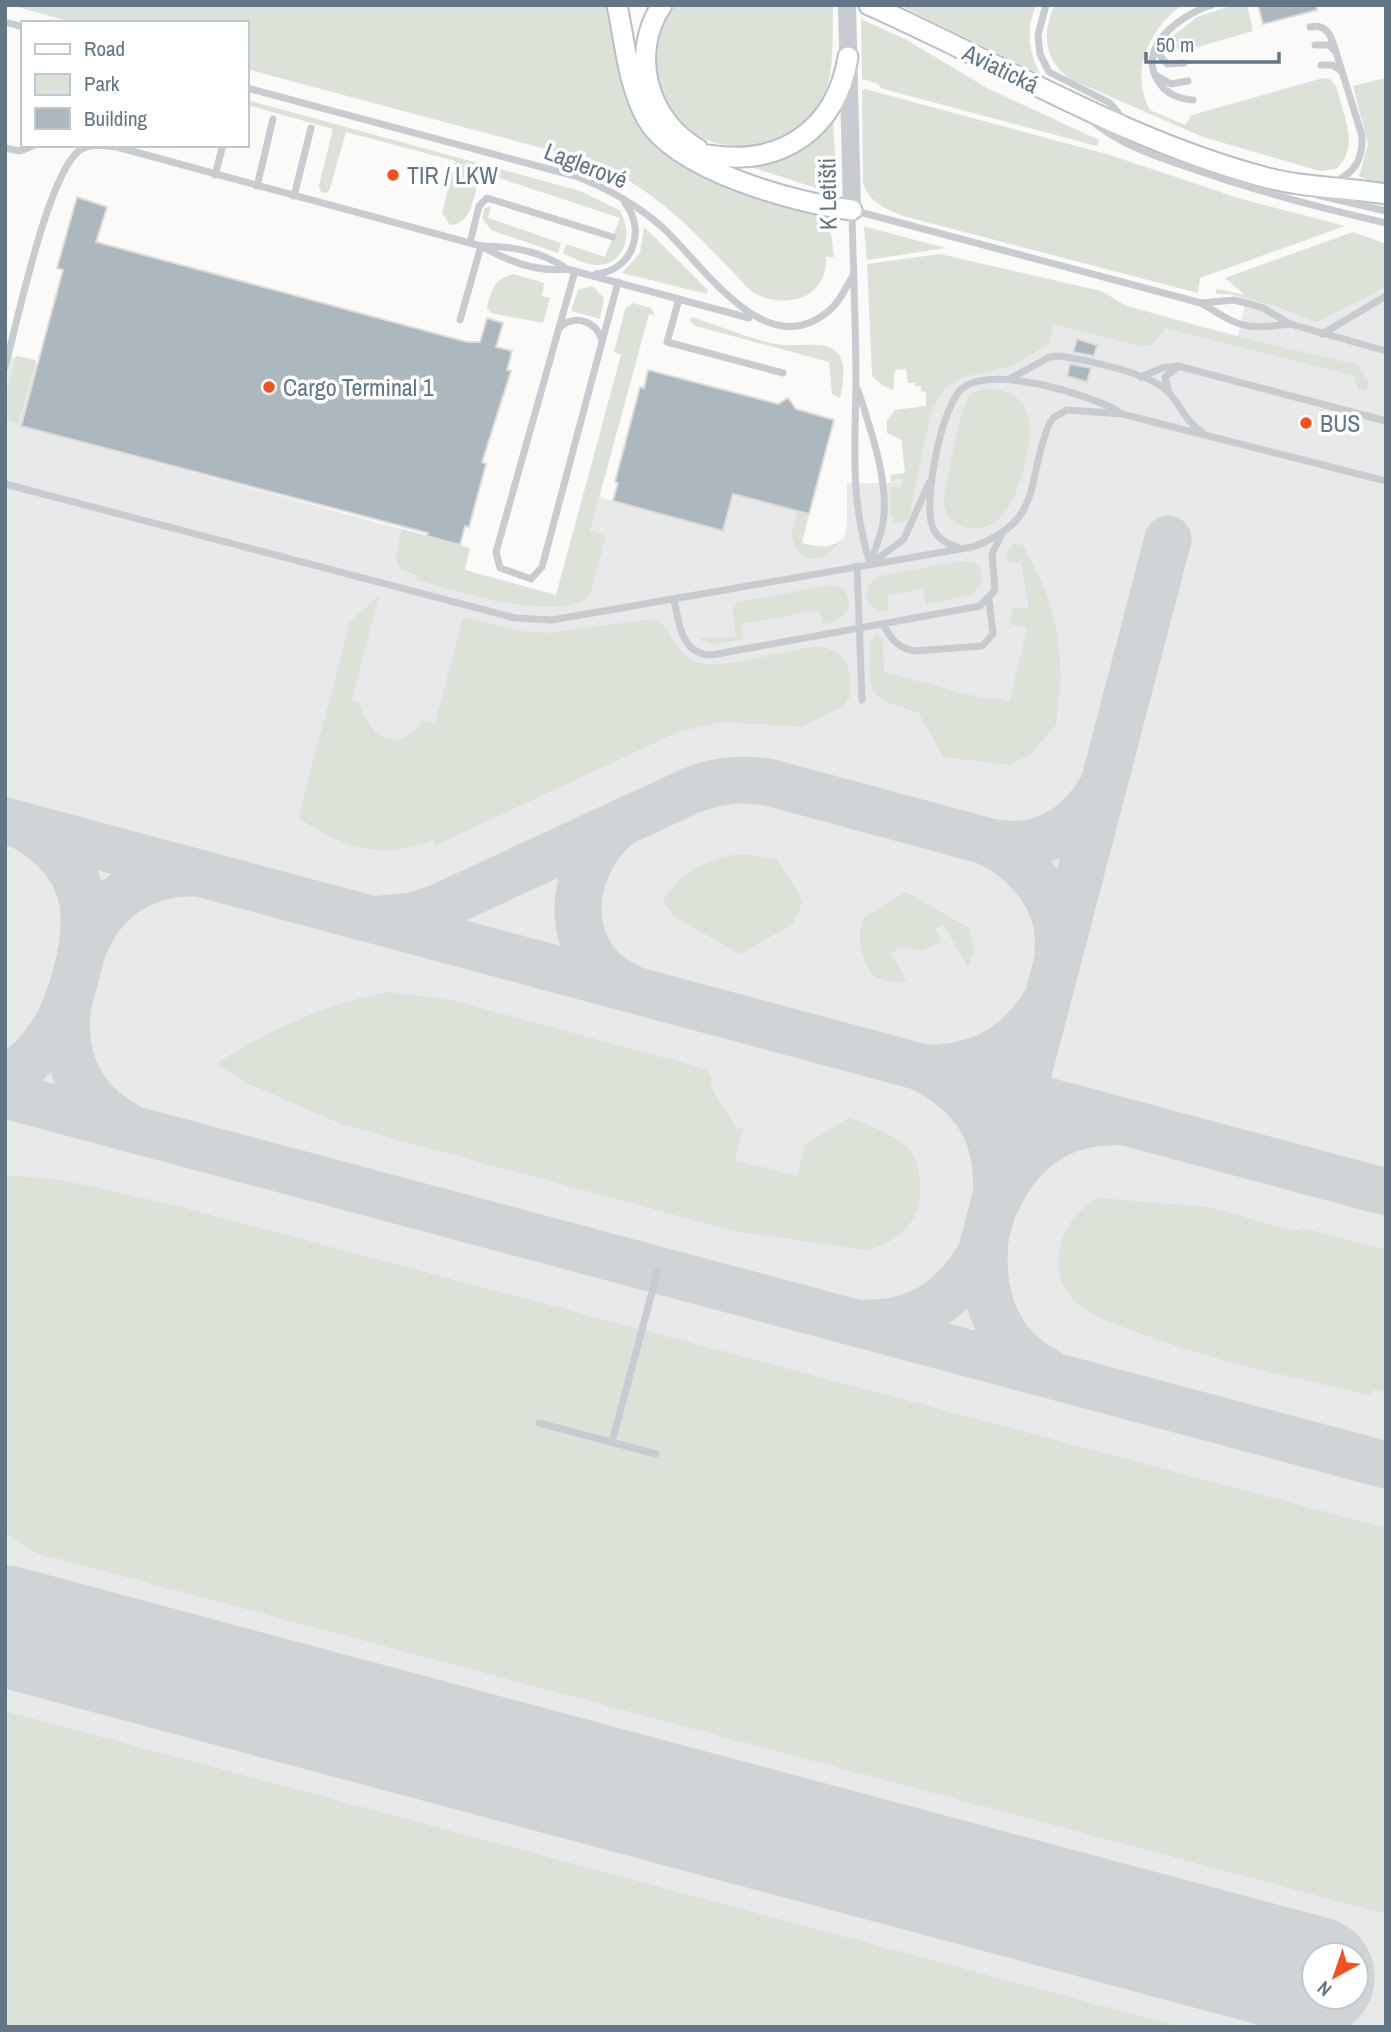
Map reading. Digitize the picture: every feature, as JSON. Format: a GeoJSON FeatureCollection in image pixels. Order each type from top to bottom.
{"type":"FeatureCollection","features":[{"type":"Feature","properties":{"kind":"main road"},"geometry":{"type":"LineString","coordinates":[[617,5],[637,95],[648,121],[666,142],[705,167],[818,206],[852,210]]}},
{"type":"Feature","properties":{"kind":"main road"},"geometry":{"type":"LineString","coordinates":[[662,5],[645,54],[648,86],[653,101],[671,128],[688,143],[709,155],[852,210]]}},
{"type":"Feature","properties":{"kind":"main road","name":"Aviatická"},"geometry":{"type":"LineString","coordinates":[[869,5],[1133,130],[1267,178]]}},
{"type":"Feature","properties":{"kind":"main road"},"geometry":{"type":"LineString","coordinates":[[709,155],[739,158],[768,154],[807,134],[835,99],[848,57]]}},
{"type":"Feature","properties":{"kind":"main road"},"geometry":{"type":"LineString","coordinates":[[1267,178],[1318,187],[1386,194]]}},
{"type":"Feature","properties":{"kind":"street","name":"K Letišti"},"geometry":{"type":"LineString","coordinates":[[847,5],[852,210]]}},
{"type":"Feature","properties":{"kind":"lane"},"geometry":{"type":"LineString","coordinates":[[1046,5],[1038,35],[1040,54],[1049,72],[1110,103],[1133,130]]}},
{"type":"Feature","properties":{"kind":"lane"},"geometry":{"type":"LineString","coordinates":[[1193,100],[1168,93],[1154,73],[1152,61],[1162,38],[1184,17],[1212,5]]}},
{"type":"Feature","properties":{"kind":"lane"},"geometry":{"type":"LineString","coordinates":[[1310,27],[1321,27],[1329,32],[1363,148],[1355,168],[1346,176],[1318,187]]}},
{"type":"Feature","properties":{"kind":"lane"},"geometry":{"type":"LineString","coordinates":[[1162,38],[1159,51],[1163,60],[1172,65],[1184,63]]}},
{"type":"Feature","properties":{"kind":"lane"},"geometry":{"type":"LineString","coordinates":[[1315,45],[1329,45],[1336,52]]}},
{"type":"Feature","properties":{"kind":"lane"},"geometry":{"type":"LineString","coordinates":[[1321,65],[1332,65],[1342,74]]}},
{"type":"Feature","properties":{"kind":"lane"},"geometry":{"type":"LineString","coordinates":[[1154,73],[1171,84],[1188,81]]}},
{"type":"Feature","properties":{"kind":"lane","name":"Laglerové"},"geometry":{"type":"LineString","coordinates":[[248,88],[575,176],[614,193],[653,219],[741,308],[764,322]]}},
{"type":"Feature","properties":{"kind":"lane"},"geometry":{"type":"LineString","coordinates":[[1069,101],[1111,137],[1170,161],[1263,192],[1386,225]]}},
{"type":"Feature","properties":{"kind":"lane"},"geometry":{"type":"LineString","coordinates":[[257,186],[274,119]]}},
{"type":"Feature","properties":{"kind":"lane"},"geometry":{"type":"LineString","coordinates":[[294,196],[311,128]]}},
{"type":"Feature","properties":{"kind":"lane"},"geometry":{"type":"LineString","coordinates":[[5,148],[20,151],[30,147]]}},
{"type":"Feature","properties":{"kind":"lane"},"geometry":{"type":"LineString","coordinates":[[5,367],[55,187],[72,158],[88,147]]}},
{"type":"Feature","properties":{"kind":"lane"},"geometry":{"type":"LineString","coordinates":[[117,147],[481,246],[504,246],[555,260],[571,270],[764,322],[799,324],[822,315],[839,300],[853,275]]}},
{"type":"Feature","properties":{"kind":"lane"},"geometry":{"type":"LineString","coordinates":[[215,175],[222,147]]}},
{"type":"Feature","properties":{"kind":"lane"},"geometry":{"type":"LineString","coordinates":[[1267,178],[1386,211]]}},
{"type":"Feature","properties":{"kind":"lane"},"geometry":{"type":"LineString","coordinates":[[585,274],[602,274],[618,267],[634,246],[635,220],[627,205],[614,193]]}},
{"type":"Feature","properties":{"kind":"lane"},"geometry":{"type":"LineString","coordinates":[[470,243],[479,206],[487,198],[613,237]]}},
{"type":"Feature","properties":{"kind":"lane","name":"K Letišti"},"geometry":{"type":"LineString","coordinates":[[852,210],[856,382]]}},
{"type":"Feature","properties":{"kind":"lane"},"geometry":{"type":"LineString","coordinates":[[852,210],[1201,303],[1233,323],[1253,329],[1290,324]]}},
{"type":"Feature","properties":{"kind":"lane"},"geometry":{"type":"LineString","coordinates":[[460,320],[481,246]]}},
{"type":"Feature","properties":{"kind":"lane"},"geometry":{"type":"LineString","coordinates":[[571,270],[496,552],[500,568],[523,578],[531,579],[542,567],[618,282]]}},
{"type":"Feature","properties":{"kind":"lane"},"geometry":{"type":"LineString","coordinates":[[1322,334],[1386,296]]}},
{"type":"Feature","properties":{"kind":"lane"},"geometry":{"type":"LineString","coordinates":[[679,299],[667,342],[783,373]]}},
{"type":"Feature","properties":{"kind":"lane"},"geometry":{"type":"LineString","coordinates":[[1201,303],[1234,300],[1263,308],[1290,324],[1386,351]]}},
{"type":"Feature","properties":{"kind":"lane"},"geometry":{"type":"LineString","coordinates":[[556,333],[567,321],[578,320],[596,328],[602,345]]}},
{"type":"Feature","properties":{"kind":"lane"},"geometry":{"type":"LineString","coordinates":[[972,547],[951,545],[933,529],[930,502],[933,473],[946,416],[958,392],[974,383],[1021,375],[1042,361],[1059,356],[1158,383],[1170,394],[1189,422],[1209,436]]}},
{"type":"Feature","properties":{"kind":"lane"},"geometry":{"type":"LineString","coordinates":[[1141,377],[1167,366],[1178,366],[1386,421]]}},
{"type":"Feature","properties":{"kind":"lane"},"geometry":{"type":"LineString","coordinates":[[1170,394],[1165,377],[1178,366]]}},
{"type":"Feature","properties":{"kind":"lane"},"geometry":{"type":"LineString","coordinates":[[1004,379],[1099,401],[1122,414]]}},
{"type":"Feature","properties":{"kind":"lane"},"geometry":{"type":"LineString","coordinates":[[856,382],[852,456],[858,523],[870,564]]}},
{"type":"Feature","properties":{"kind":"lane"},"geometry":{"type":"LineString","coordinates":[[856,382],[879,455],[883,521],[870,564]]}},
{"type":"Feature","properties":{"kind":"lane"},"geometry":{"type":"LineString","coordinates":[[5,484],[515,618],[552,620],[972,547],[1001,535],[1018,520],[1029,500],[1046,432],[1054,417],[1067,410],[1122,414],[1386,481]]}},
{"type":"Feature","properties":{"kind":"lane"},"geometry":{"type":"LineString","coordinates":[[870,564],[904,539],[933,473]]}},
{"type":"Feature","properties":{"kind":"lane"},"geometry":{"type":"LineString","coordinates":[[674,600],[684,640],[704,655],[980,606],[989,600],[996,585],[992,554],[1001,535]]}},
{"type":"Feature","properties":{"kind":"lane"},"geometry":{"type":"LineString","coordinates":[[857,566],[862,699]]}},
{"type":"Feature","properties":{"kind":"lane"},"geometry":{"type":"LineString","coordinates":[[883,624],[891,638],[904,649],[915,652],[982,646],[993,635],[989,600]]}},
{"type":"Feature","properties":{"kind":"lane"},"geometry":{"type":"LineString","coordinates":[[612,1442],[658,1270]]}},
{"type":"Feature","properties":{"kind":"lane"},"geometry":{"type":"LineString","coordinates":[[539,1423],[656,1454]]}},
{"type":"Feature","properties":{"kind":"shaded area"},"geometry":{"type":"Polygon","coordinates":[[[1386,269],[1386,2027],[5,2027],[5,355],[38,364],[21,426],[464,546],[457,574],[554,601],[572,598],[599,497],[723,531],[733,494],[809,514],[800,548],[834,550],[844,538],[847,525],[847,483],[891,483],[891,475],[905,473],[899,414],[931,412],[933,383],[1030,323],[1127,306],[1238,336],[1247,295],[1386,269]]]}},
{"type":"Feature","properties":{"kind":"green space"},"geometry":{"type":"Polygon","coordinates":[[[10,5],[608,5],[642,123],[811,211],[831,234],[834,257],[826,257],[825,272],[819,283],[801,298],[776,300],[763,297],[751,291],[674,214],[632,183],[609,170],[583,159],[248,69],[248,21],[68,21],[10,5]]]}},
{"type":"Feature","properties":{"kind":"green space"},"geometry":{"type":"Polygon","coordinates":[[[672,5],[833,5],[829,81],[812,117],[790,135],[764,145],[735,147],[708,140],[683,125],[665,102],[656,71],[657,36],[672,5]]]}},
{"type":"Feature","properties":{"kind":"green space"},"geometry":{"type":"Polygon","coordinates":[[[906,5],[1036,5],[1030,40],[1040,74],[905,8],[906,5]]]}},
{"type":"Feature","properties":{"kind":"green space"},"geometry":{"type":"Polygon","coordinates":[[[1055,5],[1182,5],[1160,26],[1146,52],[1142,81],[1150,110],[1185,125],[1192,115],[1323,78],[1330,79],[1336,86],[1346,119],[1348,151],[1336,169],[1320,171],[1203,137],[1070,79],[1061,72],[1050,55],[1048,26],[1055,5]]]}},
{"type":"Feature","properties":{"kind":"green space"},"geometry":{"type":"Polygon","coordinates":[[[1233,5],[1247,5],[1253,31],[1184,51],[1171,47],[1173,36],[1197,17],[1233,5]]]}},
{"type":"Feature","properties":{"kind":"green space"},"geometry":{"type":"Polygon","coordinates":[[[861,19],[905,39],[989,89],[1099,140],[1097,146],[880,88],[879,84],[862,79],[861,19]]]}},
{"type":"Feature","properties":{"kind":"green space"},"geometry":{"type":"Polygon","coordinates":[[[1386,78],[1386,183],[1359,176],[1368,144],[1353,86],[1386,78]]]}},
{"type":"Feature","properties":{"kind":"green space"},"geometry":{"type":"Polygon","coordinates":[[[862,90],[1110,155],[1241,199],[1345,226],[1200,278],[1198,293],[903,216],[874,200],[863,183],[862,90]]]}},
{"type":"Feature","properties":{"kind":"green space"},"geometry":{"type":"Polygon","coordinates":[[[248,100],[580,191],[619,210],[626,227],[624,245],[614,260],[606,264],[588,264],[563,254],[566,244],[605,257],[620,218],[481,172],[469,213],[458,223],[450,225],[442,213],[455,161],[346,132],[330,188],[327,193],[321,192],[319,185],[333,129],[248,105],[248,100]]]}},
{"type":"Feature","properties":{"kind":"green space"},"geometry":{"type":"Polygon","coordinates":[[[833,120],[836,174],[827,188],[816,188],[754,168],[800,150],[833,120]]]}},
{"type":"Feature","properties":{"kind":"green space"},"geometry":{"type":"Polygon","coordinates":[[[491,206],[488,218],[561,243],[558,253],[491,230],[482,218],[485,208],[491,206]]]}},
{"type":"Feature","properties":{"kind":"green space"},"geometry":{"type":"Polygon","coordinates":[[[644,227],[708,290],[707,294],[622,273],[640,253],[644,227]]]}},
{"type":"Feature","properties":{"kind":"green space"},"geometry":{"type":"Polygon","coordinates":[[[866,227],[946,248],[867,260],[866,227]]]}},
{"type":"Feature","properties":{"kind":"green space"},"geometry":{"type":"Polygon","coordinates":[[[1353,232],[1386,244],[1386,287],[1317,322],[1276,306],[1229,294],[1215,294],[1217,289],[1245,295],[1225,278],[1353,232]]]}},
{"type":"Feature","properties":{"kind":"green space"},"geometry":{"type":"Polygon","coordinates":[[[940,254],[1101,291],[1127,306],[1206,329],[1358,365],[1369,382],[1366,390],[1358,389],[1354,376],[1166,328],[1151,345],[1140,346],[1054,324],[1049,344],[1012,366],[961,378],[945,388],[931,412],[909,518],[903,523],[894,522],[890,513],[891,487],[902,487],[902,479],[895,479],[891,483],[891,475],[905,473],[902,440],[887,433],[887,420],[895,410],[926,406],[926,392],[921,391],[921,386],[915,386],[915,383],[908,383],[906,369],[895,370],[893,390],[872,376],[867,264],[940,254]]]}},
{"type":"Feature","properties":{"kind":"green space"},"geometry":{"type":"Polygon","coordinates":[[[514,274],[544,283],[542,296],[550,298],[543,323],[491,313],[487,308],[498,282],[514,274]]]}},
{"type":"Feature","properties":{"kind":"green space"},"geometry":{"type":"Polygon","coordinates":[[[592,286],[604,298],[600,319],[571,311],[578,290],[592,286]]]}},
{"type":"Feature","properties":{"kind":"green space"},"geometry":{"type":"Polygon","coordinates":[[[633,303],[651,308],[655,315],[649,314],[590,531],[606,536],[590,596],[575,604],[531,606],[480,597],[416,580],[417,575],[400,569],[395,558],[402,529],[470,548],[465,570],[556,595],[621,355],[614,352],[625,309],[633,303]]]}},
{"type":"Feature","properties":{"kind":"green space"},"geometry":{"type":"Polygon","coordinates":[[[691,317],[770,343],[825,346],[835,350],[841,359],[843,375],[840,398],[832,394],[829,362],[696,326],[690,322],[691,317]]]}},
{"type":"Feature","properties":{"kind":"green space"},"geometry":{"type":"Polygon","coordinates":[[[16,356],[36,360],[18,424],[5,419],[5,396],[16,356]]]}},
{"type":"Feature","properties":{"kind":"green space"},"geometry":{"type":"Polygon","coordinates":[[[996,389],[1010,393],[1025,409],[1030,431],[1027,455],[1017,490],[1006,511],[989,526],[964,527],[951,519],[944,504],[957,434],[964,407],[970,396],[980,390],[996,389]]]}},
{"type":"Feature","properties":{"kind":"green space"},"geometry":{"type":"Polygon","coordinates":[[[797,511],[809,514],[802,543],[824,547],[844,538],[821,558],[809,558],[802,554],[795,548],[791,534],[797,511]]]}},
{"type":"Feature","properties":{"kind":"green space"},"geometry":{"type":"Polygon","coordinates":[[[1014,544],[1023,545],[1046,591],[1058,634],[1061,678],[1056,725],[1031,754],[1010,765],[943,757],[918,712],[888,702],[874,692],[870,674],[869,642],[878,635],[883,640],[884,672],[989,700],[991,697],[1009,702],[1027,629],[1010,624],[1012,608],[1029,609],[1021,563],[1006,561],[1008,551],[1014,544]]]}},
{"type":"Feature","properties":{"kind":"green space"},"geometry":{"type":"Polygon","coordinates":[[[960,561],[975,563],[981,571],[982,582],[972,595],[926,604],[923,589],[887,595],[888,611],[874,608],[866,597],[869,584],[880,576],[960,561]]]}},
{"type":"Feature","properties":{"kind":"green space"},"geometry":{"type":"Polygon","coordinates":[[[832,585],[845,589],[850,605],[836,621],[823,624],[819,610],[741,624],[743,639],[713,645],[699,638],[736,637],[732,611],[737,602],[832,585]]]}},
{"type":"Feature","properties":{"kind":"green space"},"geometry":{"type":"Polygon","coordinates":[[[379,596],[352,700],[360,703],[364,715],[377,733],[395,740],[404,738],[422,720],[435,723],[463,617],[518,631],[548,633],[653,619],[665,628],[687,657],[707,664],[739,662],[793,650],[824,647],[844,660],[851,680],[850,697],[843,706],[801,727],[721,722],[678,732],[436,845],[433,840],[396,850],[363,848],[331,837],[298,818],[350,622],[379,596]]]}},
{"type":"Feature","properties":{"kind":"green space"},"geometry":{"type":"Polygon","coordinates":[[[744,854],[777,859],[803,901],[793,924],[740,954],[675,917],[663,902],[677,882],[687,874],[709,862],[744,854]]]}},
{"type":"Feature","properties":{"kind":"green space"},"geometry":{"type":"Polygon","coordinates":[[[906,892],[969,928],[975,949],[968,967],[943,924],[935,929],[942,942],[922,950],[900,948],[891,953],[906,981],[899,983],[875,977],[861,949],[863,918],[906,892]]]}},
{"type":"Feature","properties":{"kind":"green space"},"geometry":{"type":"Polygon","coordinates":[[[389,992],[451,1000],[706,1069],[713,1080],[710,1085],[737,1129],[743,1128],[735,1160],[797,1176],[805,1145],[850,1117],[891,1136],[911,1152],[917,1163],[920,1183],[918,1208],[907,1228],[898,1236],[877,1247],[864,1250],[734,1231],[341,1124],[247,1083],[216,1064],[299,1019],[367,996],[389,992]]]}},
{"type":"Feature","properties":{"kind":"green space"},"geometry":{"type":"Polygon","coordinates":[[[5,1175],[62,1180],[181,1207],[1386,1528],[1386,1914],[36,1553],[5,1533],[5,1175]]]}},
{"type":"Feature","properties":{"kind":"green space"},"geometry":{"type":"Polygon","coordinates":[[[1098,1198],[1210,1207],[1294,1231],[1303,1228],[1386,1250],[1386,1392],[1374,1390],[1369,1395],[1226,1361],[1142,1334],[1083,1308],[1076,1303],[1062,1283],[1058,1268],[1059,1252],[1072,1220],[1098,1198]]]}},
{"type":"Feature","properties":{"kind":"green space"},"geometry":{"type":"Polygon","coordinates":[[[5,1711],[1181,2027],[5,2027],[5,1711]]]}},
{"type":"Feature","properties":{"kind":"building"},"geometry":{"type":"Polygon","coordinates":[[[1258,5],[1316,5],[1317,10],[1263,24],[1258,5]]]}},
{"type":"Feature","properties":{"kind":"building","name":"Cargo Terminal 1"},"geometry":{"type":"Polygon","coordinates":[[[77,197],[107,207],[96,242],[467,342],[480,342],[487,318],[503,323],[496,347],[512,351],[507,370],[511,371],[482,462],[486,464],[469,527],[465,526],[460,545],[427,536],[428,533],[21,426],[63,270],[57,268],[77,197]]]}},
{"type":"Feature","properties":{"kind":"building"},"geometry":{"type":"Polygon","coordinates":[[[1077,339],[1097,345],[1094,356],[1073,352],[1077,339]]]}},
{"type":"Feature","properties":{"kind":"building"},"geometry":{"type":"Polygon","coordinates":[[[1070,364],[1091,368],[1087,382],[1067,376],[1070,364]]]}},
{"type":"Feature","properties":{"kind":"building"},"geometry":{"type":"Polygon","coordinates":[[[648,370],[778,404],[788,398],[796,409],[834,420],[809,514],[733,494],[723,531],[613,501],[618,483],[615,482],[640,387],[644,388],[648,370]]]}},
{"type":"Feature","properties":{"kind":"taxiway"},"geometry":{"type":"LineString","coordinates":[[868,1323],[904,1319],[935,1304],[960,1282],[981,1253],[1168,539]]}},
{"type":"Feature","properties":{"kind":"taxiway"},"geometry":{"type":"LineString","coordinates":[[382,919],[413,916],[435,909],[690,791],[719,782],[768,782],[1004,844],[1021,844],[1052,836],[1079,817],[1101,789]]}},
{"type":"Feature","properties":{"kind":"taxiway"},"geometry":{"type":"LineString","coordinates":[[5,821],[1386,1192]]}},
{"type":"Feature","properties":{"kind":"taxiway"},"geometry":{"type":"LineString","coordinates":[[616,827],[599,846],[587,867],[580,890],[578,914],[582,936],[592,957],[608,975],[631,988]]}},
{"type":"Feature","properties":{"kind":"taxiway"},"geometry":{"type":"LineString","coordinates":[[5,1079],[42,1047],[59,1020],[76,975],[84,931],[81,893],[74,875],[63,859],[29,830]]}},
{"type":"Feature","properties":{"kind":"taxiway"},"geometry":{"type":"LineString","coordinates":[[986,841],[1016,860],[1040,885],[1055,916],[1058,951]]}},
{"type":"Feature","properties":{"kind":"taxiway"},"geometry":{"type":"LineString","coordinates":[[83,949],[100,917],[125,893],[156,878],[192,873]]}},
{"type":"Feature","properties":{"kind":"taxiway"},"geometry":{"type":"LineString","coordinates":[[69,1001],[67,1038],[76,1072],[95,1101],[124,1124]]}},
{"type":"Feature","properties":{"kind":"taxiway"},"geometry":{"type":"LineString","coordinates":[[1044,1004],[1021,1034],[993,1054],[960,1065],[922,1068],[959,1093],[983,1123],[995,1159],[996,1203],[1016,1170],[1041,1144],[1073,1128],[1112,1122]]}},
{"type":"Feature","properties":{"kind":"taxiway"},"geometry":{"type":"LineString","coordinates":[[5,1095],[1386,1465]]}},
{"type":"Feature","properties":{"kind":"taxiway"},"geometry":{"type":"LineString","coordinates":[[985,1240],[985,1279],[994,1315],[1014,1346],[1045,1370]]}},
{"type":"Feature","properties":{"kind":"taxiway"},"geometry":{"type":"LineString","coordinates":[[5,1610],[82,1645],[219,1681]]}},
{"type":"Feature","properties":{"kind":"runway"},"geometry":{"type":"LineString","coordinates":[[5,1626],[1300,1973]]}},
{"type":"Feature","properties":{"kind":"place","name":"TIR / LKW"},"geometry":{"type":"Point","coordinates":[393,175]}},
{"type":"Feature","properties":{"kind":"place","name":"Cargo Terminal 1"},"geometry":{"type":"Point","coordinates":[269,387]}},
{"type":"Feature","properties":{"kind":"place","name":"BUS"},"geometry":{"type":"Point","coordinates":[1306,423]}}]}
